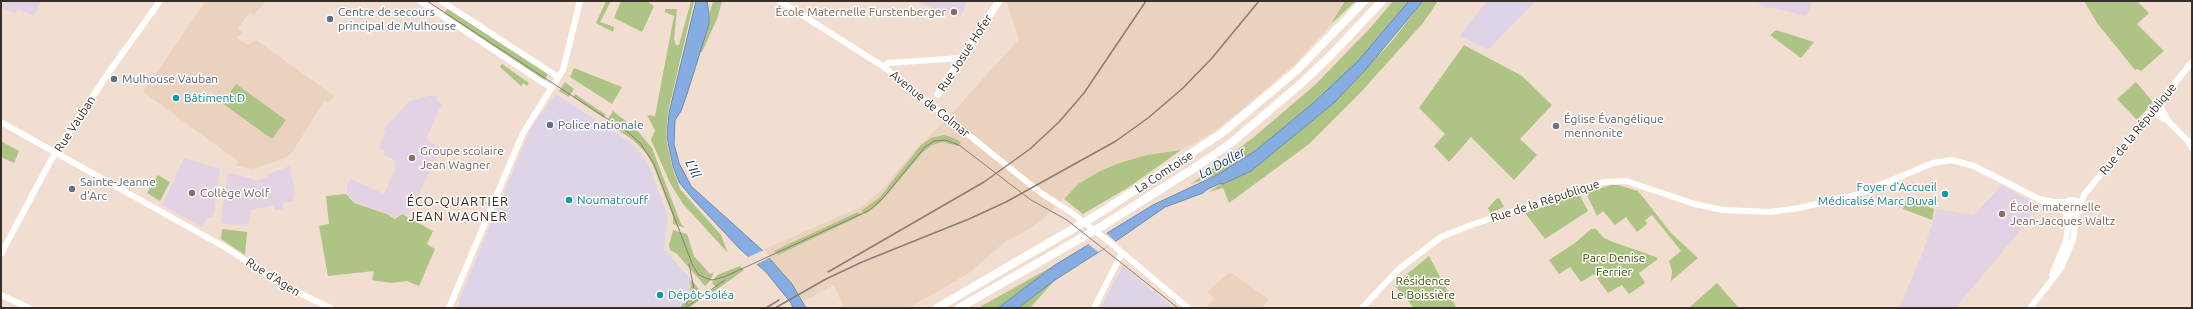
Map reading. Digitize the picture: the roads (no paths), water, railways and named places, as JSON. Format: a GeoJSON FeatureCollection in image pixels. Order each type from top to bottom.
{"type":"FeatureCollection","features":[{"type":"Feature","properties":{"kind":"highway","name":"La Comtoise"},"geometry":{"type":"LineString","coordinates":[[937,308],[1100,213],[1222,133],[1262,102],[1296,71],[1364,1]]}},
{"type":"Feature","properties":{"kind":"highway","name":"La Comtoise"},"geometry":{"type":"LineString","coordinates":[[959,308],[1102,226],[1196,168],[1231,143],[1304,81],[1382,1]]}},
{"type":"Feature","properties":{"kind":"main road","name":"Rue Vauban"},"geometry":{"type":"LineString","coordinates":[[1,254],[57,152],[105,78],[160,1]]}},
{"type":"Feature","properties":{"kind":"main road"},"geometry":{"type":"LineString","coordinates":[[420,1],[551,88]]}},
{"type":"Feature","properties":{"kind":"main road"},"geometry":{"type":"LineString","coordinates":[[441,1],[558,77]]}},
{"type":"Feature","properties":{"kind":"main road"},"geometry":{"type":"LineString","coordinates":[[449,308],[523,133],[558,77],[565,62],[580,1]]}},
{"type":"Feature","properties":{"kind":"main road","name":"Avenue de Colmar"},"geometry":{"type":"LineString","coordinates":[[780,1],[884,67],[1001,162],[1112,244],[1188,308]]}},
{"type":"Feature","properties":{"kind":"main road","name":"Rue Josué Hofer"},"geometry":{"type":"LineString","coordinates":[[931,105],[999,1]]}},
{"type":"Feature","properties":{"kind":"main road"},"geometry":{"type":"LineString","coordinates":[[884,67],[888,63],[894,62],[961,58]]}},
{"type":"Feature","properties":{"kind":"main road","name":"Rue de la République"},"geometry":{"type":"LineString","coordinates":[[2080,205],[2084,195],[2153,112],[2192,62]]}},
{"type":"Feature","properties":{"kind":"main road"},"geometry":{"type":"LineString","coordinates":[[2159,104],[2168,121]]}},
{"type":"Feature","properties":{"kind":"main road"},"geometry":{"type":"LineString","coordinates":[[2153,112],[2168,121],[2190,141],[2192,148]]}},
{"type":"Feature","properties":{"kind":"main road","name":"Rue d'Agen"},"geometry":{"type":"LineString","coordinates":[[1,122],[57,152],[238,255],[281,284],[330,308]]}},
{"type":"Feature","properties":{"kind":"main road","name":"Rue de la République"},"geometry":{"type":"LineString","coordinates":[[1362,308],[1399,269],[1430,245],[1457,231],[1588,186],[1618,180],[1636,184],[1695,204],[1723,210],[1754,212],[1785,210],[1856,195],[1933,163],[1952,160],[1974,166],[2039,199],[2047,205],[2065,212]]}},
{"type":"Feature","properties":{"kind":"main road"},"geometry":{"type":"LineString","coordinates":[[2050,281],[2066,241],[2068,225],[2065,212],[2066,202],[2084,195]]}},
{"type":"Feature","properties":{"kind":"main road","name":"Rue de la République"},"geometry":{"type":"LineString","coordinates":[[2039,199],[2054,202],[2066,202]]}},
{"type":"Feature","properties":{"kind":"main road"},"geometry":{"type":"LineString","coordinates":[[2030,308],[2061,268],[2070,250],[2076,215],[2080,211],[2080,205],[2073,199]]}},
{"type":"Feature","properties":{"kind":"main road"},"geometry":{"type":"LineString","coordinates":[[2065,212],[2076,215]]}},
{"type":"Feature","properties":{"kind":"main road"},"geometry":{"type":"LineString","coordinates":[[1094,308],[1122,253]]}},
{"type":"Feature","properties":{"kind":"main road"},"geometry":{"type":"LineString","coordinates":[[1,295],[29,308]]}},
{"type":"Feature","properties":{"kind":"water","name":"L'Ill"},"geometry":{"type":"Polygon","coordinates":[[[696,1],[707,1],[709,24],[681,111],[675,120],[674,144],[679,163],[691,186],[762,250],[792,284],[806,308],[793,308],[791,303],[766,272],[740,249],[693,199],[679,182],[673,166],[667,137],[669,113],[696,1]]]}},
{"type":"Feature","properties":{"kind":"water","name":"La Doller"},"geometry":{"type":"Polygon","coordinates":[[[1409,1],[1423,1],[1367,68],[1335,102],[1251,171],[1223,184],[1221,183],[1203,193],[1165,207],[1119,239],[1055,280],[1018,308],[998,308],[1055,265],[1153,205],[1217,175],[1255,151],[1311,105],[1358,61],[1409,1]]]}},
{"type":"Feature","properties":{"kind":"tram line"},"geometry":{"type":"LineString","coordinates":[[427,1],[629,133],[641,144],[654,164],[693,266],[698,274],[705,278],[712,280],[724,277],[870,210],[883,198],[925,147],[934,141],[945,140],[959,145],[1031,200],[1067,220],[1178,308]]}},
{"type":"Feature","properties":{"kind":"tram line"},"geometry":{"type":"LineString","coordinates":[[686,305],[694,289],[689,264]]}},
{"type":"Feature","properties":{"kind":"tram line"},"geometry":{"type":"LineString","coordinates":[[685,308],[725,280]]}},
{"type":"Feature","properties":{"kind":"railway"},"geometry":{"type":"LineString","coordinates":[[828,272],[984,182],[1030,149],[1059,122],[1084,93],[1146,1]]}},
{"type":"Feature","properties":{"kind":"railway"},"geometry":{"type":"LineString","coordinates":[[775,308],[826,279],[862,262],[969,219],[1006,202],[1116,141],[1148,118],[1182,89],[1212,58],[1259,1]]}},
{"type":"Feature","properties":{"kind":"railway"},"geometry":{"type":"LineString","coordinates":[[766,308],[779,300]]}},
{"type":"Feature","properties":{"kind":"place","name":"École Maternelle Furstenberger"},"geometry":{"type":"Point","coordinates":[954,12]}},
{"type":"Feature","properties":{"kind":"place","name":"Centre de secours principal de Mulhouse"},"geometry":{"type":"Point","coordinates":[330,19]}},
{"type":"Feature","properties":{"kind":"place","name":"Mulhouse Vauban"},"geometry":{"type":"Point","coordinates":[114,79]}},
{"type":"Feature","properties":{"kind":"place","name":"Bâtiment D"},"geometry":{"type":"Point","coordinates":[176,98]}},
{"type":"Feature","properties":{"kind":"place","name":"Police nationale"},"geometry":{"type":"Point","coordinates":[550,125]}},
{"type":"Feature","properties":{"kind":"place","name":"Église Évangélique mennonite"},"geometry":{"type":"Point","coordinates":[1556,126]}},
{"type":"Feature","properties":{"kind":"place","name":"Groupe scolaire Jean Wagner"},"geometry":{"type":"Point","coordinates":[412,158]}},
{"type":"Feature","properties":{"kind":"place","name":"Sainte-Jeanne d'Arc"},"geometry":{"type":"Point","coordinates":[72,189]}},
{"type":"Feature","properties":{"kind":"place","name":"Collège Wolf"},"geometry":{"type":"Point","coordinates":[192,193]}},
{"type":"Feature","properties":{"kind":"place","name":"Foyer d'Accueil Médicalisé Marc Duval"},"geometry":{"type":"Point","coordinates":[1945,194]}},
{"type":"Feature","properties":{"kind":"place","name":"Noumatrouff"},"geometry":{"type":"Point","coordinates":[569,200]}},
{"type":"Feature","properties":{"kind":"place","name":"École maternelle Jean-Jacques Waltz"},"geometry":{"type":"Point","coordinates":[2002,214]}},
{"type":"Feature","properties":{"kind":"place","name":"Dépôt Soléa"},"geometry":{"type":"Point","coordinates":[660,295]}},
{"type":"Feature","properties":{"kind":"district","name":"ÉCO-QUARTIER JEAN WAGNER"},"geometry":{"type":"Point","coordinates":[458,210]}},
{"type":"Feature","properties":{"kind":"park label","name":"Parc Denise Ferrier"},"geometry":{"type":"Point","coordinates":[1614,265]}},
{"type":"Feature","properties":{"kind":"park label","name":"Résidence Le Boissière"},"geometry":{"type":"Point","coordinates":[1423,288]}}]}
